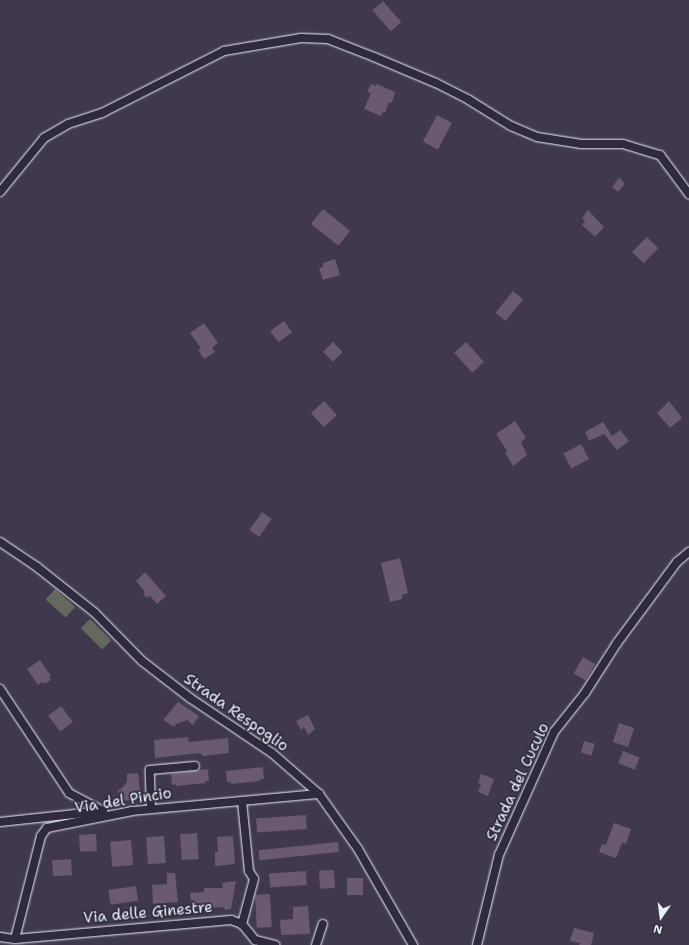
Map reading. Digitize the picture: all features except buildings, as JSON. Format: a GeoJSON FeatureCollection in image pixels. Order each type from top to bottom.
{"type":"FeatureCollection","features":[{"type":"Feature","properties":{"kind":"street"},"geometry":{"type":"LineString","coordinates":[[0,192],[44,138],[68,124],[102,113],[224,51],[301,38],[328,39],[374,57],[436,83],[469,100],[511,126],[537,136],[581,144],[624,144],[660,155],[689,194]]}},
{"type":"Feature","properties":{"kind":"street","name":"Strada Respoglio"},"geometry":{"type":"LineString","coordinates":[[0,542],[37,567],[95,612],[142,661],[190,698],[272,753],[319,794],[358,849],[413,945]]}},
{"type":"Feature","properties":{"kind":"street","name":"Strada del Cuculo"},"geometry":{"type":"LineString","coordinates":[[477,945],[499,855],[554,732],[585,693],[617,643],[677,562],[689,552]]}},
{"type":"Feature","properties":{"kind":"street"},"geometry":{"type":"LineString","coordinates":[[0,689],[69,793],[103,811]]}},
{"type":"Feature","properties":{"kind":"street"},"geometry":{"type":"LineString","coordinates":[[150,808],[150,770],[194,766]]}},
{"type":"Feature","properties":{"kind":"street","name":"Via del Pincio"},"geometry":{"type":"LineString","coordinates":[[15,939],[41,836],[45,830],[56,825],[150,808],[319,794]]}},
{"type":"Feature","properties":{"kind":"street"},"geometry":{"type":"LineString","coordinates":[[242,801],[249,871],[254,879],[242,924],[256,940],[275,945]]}},
{"type":"Feature","properties":{"kind":"street"},"geometry":{"type":"LineString","coordinates":[[0,822],[103,811],[132,811]]}},
{"type":"Feature","properties":{"kind":"street","name":"Via delle Ginestre"},"geometry":{"type":"LineString","coordinates":[[0,937],[15,939],[209,921],[231,920],[242,924]]}},
{"type":"Feature","properties":{"kind":"street"},"geometry":{"type":"LineString","coordinates":[[316,945],[323,924]]}},
{"type":"Feature","properties":{"kind":"green space"},"geometry":{"type":"Polygon","coordinates":[[[55,589],[75,607],[66,617],[46,599],[55,589]]]}},
{"type":"Feature","properties":{"kind":"green space"},"geometry":{"type":"Polygon","coordinates":[[[90,619],[111,640],[102,649],[81,628],[90,619]]]}}]}
